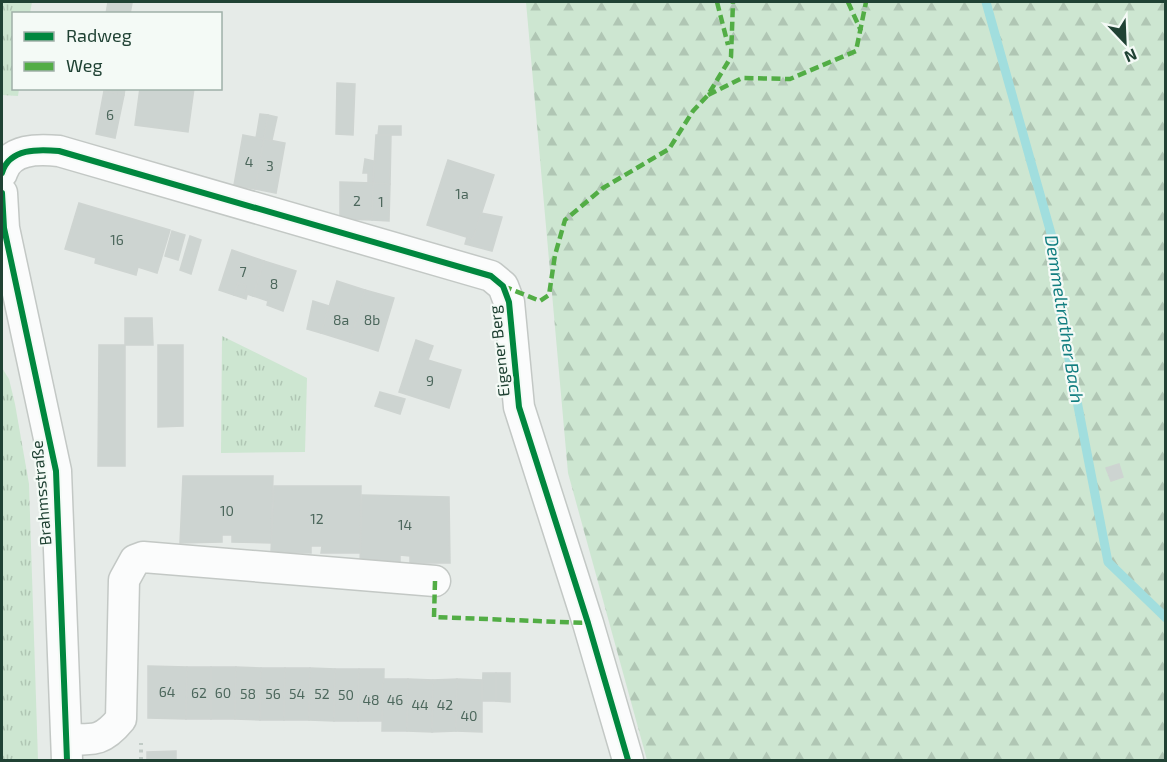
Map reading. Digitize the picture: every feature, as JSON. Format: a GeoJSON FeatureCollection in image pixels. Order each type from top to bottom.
{"type":"FeatureCollection","features":[{"type":"Feature","properties":{"kind":"street","name":"Eigener Berg"},"geometry":{"type":"LineString","coordinates":[[10,163],[40,149],[59,151],[491,276],[503,286],[509,302],[519,407],[588,623],[628,760]]}},
{"type":"Feature","properties":{"kind":"street","name":"Brahmsstraße"},"geometry":{"type":"LineString","coordinates":[[2,193],[13,330],[56,471],[67,750],[87,740],[108,735],[121,719],[124,580],[135,560],[143,557],[435,581]]}},
{"type":"Feature","properties":{"kind":"green space"},"geometry":{"type":"Polygon","coordinates":[[[2,2],[32,2],[30,12],[12,12],[12,90],[19,90],[18,96],[2,95],[2,2]]]}},
{"type":"Feature","properties":{"kind":"green space"},"geometry":{"type":"Polygon","coordinates":[[[526,2],[1165,2],[1165,760],[647,760],[568,473],[526,2]]]}},
{"type":"Feature","properties":{"kind":"green space"},"geometry":{"type":"Polygon","coordinates":[[[222,336],[307,378],[305,452],[221,453],[222,336]]]}},
{"type":"Feature","properties":{"kind":"green space"},"geometry":{"type":"Polygon","coordinates":[[[2,368],[9,379],[15,404],[29,484],[38,760],[2,760],[2,368]]]}},
{"type":"Feature","properties":{"kind":"building"},"geometry":{"type":"Polygon","coordinates":[[[108,2],[132,3],[130,12],[106,12],[108,2]]]}},
{"type":"Feature","properties":{"kind":"building"},"geometry":{"type":"Polygon","coordinates":[[[337,83],[355,84],[353,135],[336,134],[337,83]]]}},
{"type":"Feature","properties":{"kind":"building"},"geometry":{"type":"Polygon","coordinates":[[[106,90],[125,90],[124,95],[106,90]]]}},
{"type":"Feature","properties":{"kind":"building"},"geometry":{"type":"Polygon","coordinates":[[[140,90],[194,90],[188,132],[135,125],[140,90]]]}},
{"type":"Feature","properties":{"kind":"building"},"geometry":{"type":"Polygon","coordinates":[[[104,91],[124,95],[115,138],[96,134],[104,91]]]}},
{"type":"Feature","properties":{"kind":"building"},"geometry":{"type":"Polygon","coordinates":[[[260,114],[268,115],[264,139],[256,138],[260,114]]]}},
{"type":"Feature","properties":{"kind":"building"},"geometry":{"type":"Polygon","coordinates":[[[268,115],[277,117],[272,140],[264,139],[268,115]]]}},
{"type":"Feature","properties":{"kind":"building"},"geometry":{"type":"Polygon","coordinates":[[[379,126],[401,126],[401,135],[378,135],[379,126]]]}},
{"type":"Feature","properties":{"kind":"building"},"geometry":{"type":"Polygon","coordinates":[[[243,135],[264,139],[255,189],[234,185],[243,135]]]}},
{"type":"Feature","properties":{"kind":"building"},"geometry":{"type":"Polygon","coordinates":[[[376,135],[391,135],[390,184],[373,183],[376,135]]]}},
{"type":"Feature","properties":{"kind":"building"},"geometry":{"type":"Polygon","coordinates":[[[264,139],[285,143],[276,193],[255,189],[264,139]]]}},
{"type":"Feature","properties":{"kind":"building"},"geometry":{"type":"Polygon","coordinates":[[[365,159],[374,161],[373,183],[368,183],[368,173],[363,173],[365,159]]]}},
{"type":"Feature","properties":{"kind":"building"},"geometry":{"type":"Polygon","coordinates":[[[448,160],[494,175],[473,239],[427,225],[448,160]]]}},
{"type":"Feature","properties":{"kind":"building"},"geometry":{"type":"Polygon","coordinates":[[[340,182],[373,183],[372,220],[340,219],[340,182]]]}},
{"type":"Feature","properties":{"kind":"building"},"geometry":{"type":"Polygon","coordinates":[[[373,183],[390,184],[389,221],[372,220],[373,183]]]}},
{"type":"Feature","properties":{"kind":"building"},"geometry":{"type":"Polygon","coordinates":[[[79,203],[170,230],[157,273],[138,267],[136,275],[95,263],[96,258],[65,249],[79,203]]]}},
{"type":"Feature","properties":{"kind":"building"},"geometry":{"type":"Polygon","coordinates":[[[481,213],[502,217],[492,251],[465,244],[467,237],[473,239],[481,213]]]}},
{"type":"Feature","properties":{"kind":"building"},"geometry":{"type":"Polygon","coordinates":[[[172,231],[185,235],[178,260],[165,256],[172,231]]]}},
{"type":"Feature","properties":{"kind":"building"},"geometry":{"type":"Polygon","coordinates":[[[190,236],[201,240],[191,274],[180,270],[190,236]]]}},
{"type":"Feature","properties":{"kind":"building"},"geometry":{"type":"Polygon","coordinates":[[[232,250],[264,261],[253,296],[244,293],[246,285],[238,283],[234,295],[219,290],[232,250]]]}},
{"type":"Feature","properties":{"kind":"building"},"geometry":{"type":"Polygon","coordinates":[[[264,261],[296,271],[283,311],[267,305],[268,301],[253,296],[264,261]]]}},
{"type":"Feature","properties":{"kind":"building"},"geometry":{"type":"Polygon","coordinates":[[[337,281],[365,290],[350,342],[321,333],[337,281]]]}},
{"type":"Feature","properties":{"kind":"building"},"geometry":{"type":"Polygon","coordinates":[[[238,283],[246,285],[244,293],[247,295],[246,299],[234,295],[238,283]]]}},
{"type":"Feature","properties":{"kind":"building"},"geometry":{"type":"Polygon","coordinates":[[[365,290],[394,298],[378,351],[350,342],[365,290]]]}},
{"type":"Feature","properties":{"kind":"building"},"geometry":{"type":"Polygon","coordinates":[[[313,301],[329,306],[321,333],[307,329],[313,301]]]}},
{"type":"Feature","properties":{"kind":"building"},"geometry":{"type":"Polygon","coordinates":[[[125,318],[152,318],[153,345],[125,345],[125,318]]]}},
{"type":"Feature","properties":{"kind":"building"},"geometry":{"type":"Polygon","coordinates":[[[416,340],[433,346],[428,360],[461,370],[449,408],[399,392],[416,340]]]}},
{"type":"Feature","properties":{"kind":"building"},"geometry":{"type":"Polygon","coordinates":[[[99,345],[125,345],[125,466],[98,466],[99,345]]]}},
{"type":"Feature","properties":{"kind":"building"},"geometry":{"type":"Polygon","coordinates":[[[158,345],[183,345],[183,426],[158,427],[158,345]]]}},
{"type":"Feature","properties":{"kind":"building"},"geometry":{"type":"Polygon","coordinates":[[[380,392],[405,399],[400,414],[375,406],[380,392]]]}},
{"type":"Feature","properties":{"kind":"building"},"geometry":{"type":"Polygon","coordinates":[[[1119,464],[1123,477],[1111,481],[1106,468],[1119,464]]]}},
{"type":"Feature","properties":{"kind":"building"},"geometry":{"type":"Polygon","coordinates":[[[183,476],[273,476],[271,543],[232,542],[232,535],[222,535],[222,542],[180,543],[183,476]]]}},
{"type":"Feature","properties":{"kind":"building"},"geometry":{"type":"Polygon","coordinates":[[[274,486],[361,486],[360,553],[321,553],[322,546],[311,546],[311,553],[271,552],[274,486]]]}},
{"type":"Feature","properties":{"kind":"building"},"geometry":{"type":"Polygon","coordinates":[[[362,495],[449,497],[450,563],[410,563],[410,556],[400,555],[400,563],[360,563],[362,495]]]}},
{"type":"Feature","properties":{"kind":"building"},"geometry":{"type":"Polygon","coordinates":[[[148,666],[187,667],[186,719],[148,718],[148,666]]]}},
{"type":"Feature","properties":{"kind":"building"},"geometry":{"type":"Polygon","coordinates":[[[187,667],[211,667],[211,719],[186,719],[187,667]]]}},
{"type":"Feature","properties":{"kind":"building"},"geometry":{"type":"Polygon","coordinates":[[[211,667],[236,667],[235,719],[211,719],[211,667]]]}},
{"type":"Feature","properties":{"kind":"building"},"geometry":{"type":"Polygon","coordinates":[[[236,667],[261,668],[260,720],[235,719],[236,667]]]}},
{"type":"Feature","properties":{"kind":"building"},"geometry":{"type":"Polygon","coordinates":[[[261,668],[285,668],[284,720],[260,720],[261,668]]]}},
{"type":"Feature","properties":{"kind":"building"},"geometry":{"type":"Polygon","coordinates":[[[285,668],[310,668],[309,720],[284,720],[285,668]]]}},
{"type":"Feature","properties":{"kind":"building"},"geometry":{"type":"Polygon","coordinates":[[[310,668],[335,669],[334,721],[309,720],[310,668]]]}},
{"type":"Feature","properties":{"kind":"building"},"geometry":{"type":"Polygon","coordinates":[[[335,669],[359,669],[358,721],[334,721],[335,669]]]}},
{"type":"Feature","properties":{"kind":"building"},"geometry":{"type":"Polygon","coordinates":[[[359,669],[384,669],[383,721],[358,721],[359,669]]]}},
{"type":"Feature","properties":{"kind":"building"},"geometry":{"type":"Polygon","coordinates":[[[483,673],[496,673],[496,701],[482,701],[483,673]]]}},
{"type":"Feature","properties":{"kind":"building"},"geometry":{"type":"Polygon","coordinates":[[[496,673],[510,673],[510,702],[496,701],[496,673]]]}},
{"type":"Feature","properties":{"kind":"building"},"geometry":{"type":"Polygon","coordinates":[[[383,679],[408,679],[407,731],[382,731],[383,679]]]}},
{"type":"Feature","properties":{"kind":"building"},"geometry":{"type":"Polygon","coordinates":[[[408,679],[433,680],[432,732],[407,731],[408,679]]]}},
{"type":"Feature","properties":{"kind":"building"},"geometry":{"type":"Polygon","coordinates":[[[457,679],[456,731],[432,732],[433,680],[457,679]]]}},
{"type":"Feature","properties":{"kind":"building"},"geometry":{"type":"Polygon","coordinates":[[[457,679],[482,680],[482,732],[456,731],[457,679]]]}},
{"type":"Feature","properties":{"kind":"building"},"geometry":{"type":"Polygon","coordinates":[[[176,751],[176,760],[147,760],[147,752],[176,751]]]}},
{"type":"Feature","properties":{"kind":"waterway","name":"Demmeltrather Bach"},"geometry":{"type":"LineString","coordinates":[[986,2],[1052,237],[1062,323],[1108,562],[1166,618]]}},
{"type":"Feature","properties":{"kind":"marked path"},"geometry":{"type":"LineString","coordinates":[[717,2],[728,45]]}},
{"type":"Feature","properties":{"kind":"marked path"},"geometry":{"type":"LineString","coordinates":[[503,286],[540,301],[549,295],[555,255],[565,220],[603,188],[669,149],[693,111],[708,95],[731,57],[733,2]]}},
{"type":"Feature","properties":{"kind":"marked path"},"geometry":{"type":"LineString","coordinates":[[848,2],[861,31]]}},
{"type":"Feature","properties":{"kind":"marked path"},"geometry":{"type":"LineString","coordinates":[[708,95],[742,78],[790,79],[856,51],[866,2]]}},
{"type":"Feature","properties":{"kind":"marked path"},"geometry":{"type":"LineString","coordinates":[[435,581],[434,617],[588,623]]}},
{"type":"Feature","properties":{"kind":"cycle path"},"geometry":{"type":"LineString","coordinates":[[2,173],[11,159],[18,155],[34,150],[59,151],[491,276],[503,286],[509,302],[519,407],[588,623],[628,760]]}},
{"type":"Feature","properties":{"kind":"cycle path"},"geometry":{"type":"LineString","coordinates":[[2,193],[4,228],[56,471],[67,760]]}}]}
